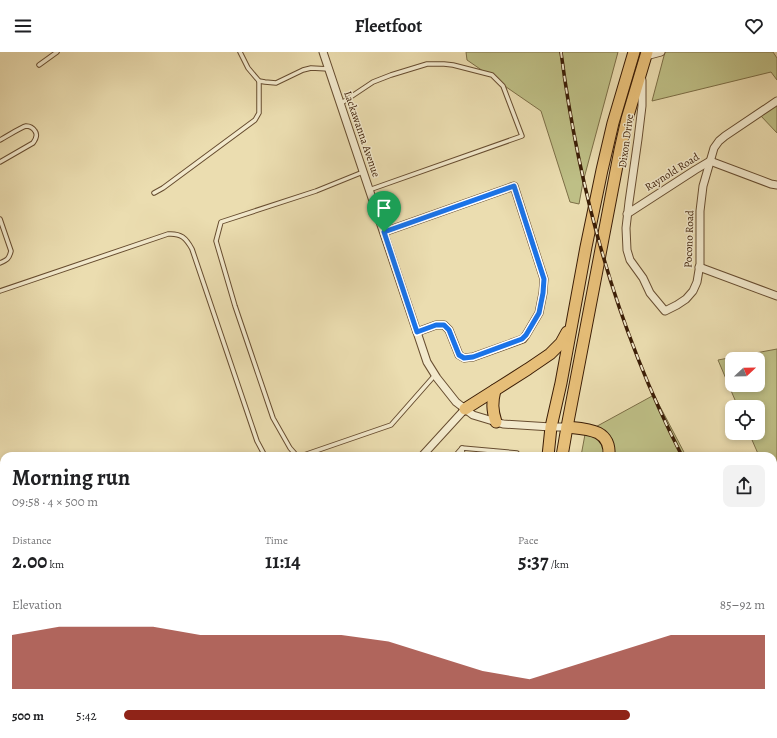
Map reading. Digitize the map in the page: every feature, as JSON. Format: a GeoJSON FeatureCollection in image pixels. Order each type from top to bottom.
{"type":"FeatureCollection","features":[{"type":"Feature","properties":{"kind":"highway"},"geometry":{"type":"LineString","coordinates":[[548,452],[551,427],[605,157],[613,123],[634,52]]}},
{"type":"Feature","properties":{"kind":"highway"},"geometry":{"type":"LineString","coordinates":[[563,452],[620,150],[627,119],[647,54]]}},
{"type":"Feature","properties":{"kind":"highway"},"geometry":{"type":"LineString","coordinates":[[465,409],[550,354],[561,343],[572,321]]}},
{"type":"Feature","properties":{"kind":"highway"},"geometry":{"type":"LineString","coordinates":[[495,390],[492,401],[496,422]]}},
{"type":"Feature","properties":{"kind":"highway"},"geometry":{"type":"LineString","coordinates":[[567,427],[595,431],[600,434],[604,437],[609,452]]}},
{"type":"Feature","properties":{"kind":"street","name":"Lackawanna Avenue"},"geometry":{"type":"LineString","coordinates":[[323,52],[417,332],[435,376],[456,402],[472,415],[503,424],[567,427]]}},
{"type":"Feature","properties":{"kind":"street"},"geometry":{"type":"LineString","coordinates":[[647,54],[662,52]]}},
{"type":"Feature","properties":{"kind":"street","name":"Dixon Drive"},"geometry":{"type":"LineString","coordinates":[[627,214],[642,106],[642,72]]}},
{"type":"Feature","properties":{"kind":"street","name":"Pocono Road"},"geometry":{"type":"LineString","coordinates":[[627,214],[627,250],[630,260],[643,278],[650,293],[665,311],[686,299],[693,291],[697,282],[699,267],[702,186],[714,148],[725,136],[777,102]]}},
{"type":"Feature","properties":{"kind":"street","name":"Raynold Road"},"geometry":{"type":"LineString","coordinates":[[627,214],[709,162],[777,185]]}},
{"type":"Feature","properties":{"kind":"street"},"geometry":{"type":"LineString","coordinates":[[384,232],[514,186],[544,279],[539,313],[526,335],[522,339],[501,347],[473,357],[464,358],[459,355],[449,330],[444,325],[436,325],[417,332]]}},
{"type":"Feature","properties":{"kind":"street"},"geometry":{"type":"LineString","coordinates":[[699,267],[777,296]]}},
{"type":"Feature","properties":{"kind":"street"},"geometry":{"type":"LineString","coordinates":[[426,452],[465,409]]}},
{"type":"Feature","properties":{"kind":"lane"},"geometry":{"type":"LineString","coordinates":[[39,65],[57,52]]}},
{"type":"Feature","properties":{"kind":"lane"},"geometry":{"type":"LineString","coordinates":[[154,193],[163,188],[255,120],[260,113],[259,81],[248,68],[240,52]]}},
{"type":"Feature","properties":{"kind":"lane"},"geometry":{"type":"LineString","coordinates":[[340,104],[373,82],[391,75],[427,64],[453,64],[492,75],[503,86],[522,136],[370,190]]}},
{"type":"Feature","properties":{"kind":"lane"},"geometry":{"type":"LineString","coordinates":[[259,81],[276,83],[303,70],[311,68],[329,69]]}},
{"type":"Feature","properties":{"kind":"lane"},"geometry":{"type":"LineString","coordinates":[[0,140],[26,126],[31,127],[37,136],[33,143],[0,162]]}},
{"type":"Feature","properties":{"kind":"lane"},"geometry":{"type":"LineString","coordinates":[[294,452],[273,418],[235,306],[216,241],[221,222],[316,191],[363,172]]}},
{"type":"Feature","properties":{"kind":"lane"},"geometry":{"type":"LineString","coordinates":[[0,218],[11,251],[7,260],[0,263]]}},
{"type":"Feature","properties":{"kind":"lane"},"geometry":{"type":"LineString","coordinates":[[0,291],[168,234],[174,233],[180,235],[187,240],[192,249],[257,441],[263,452]]}},
{"type":"Feature","properties":{"kind":"lane"},"geometry":{"type":"LineString","coordinates":[[313,452],[391,425],[435,376]]}},
{"type":"Feature","properties":{"kind":"lane"},"geometry":{"type":"LineString","coordinates":[[458,452],[462,448]]}},
{"type":"Feature","properties":{"kind":"lane"},"geometry":{"type":"LineString","coordinates":[[462,448],[462,452]]}},
{"type":"Feature","properties":{"kind":"lane"},"geometry":{"type":"LineString","coordinates":[[462,448],[506,452]]}},
{"type":"Feature","properties":{"kind":"green space"},"geometry":{"type":"Polygon","coordinates":[[[466,52],[618,52],[583,182],[579,204],[570,202],[541,111],[467,60],[466,52]]]}},
{"type":"Feature","properties":{"kind":"green space"},"geometry":{"type":"Polygon","coordinates":[[[665,52],[773,52],[777,58],[777,80],[771,72],[652,101],[665,52]]]}},
{"type":"Feature","properties":{"kind":"green space"},"geometry":{"type":"Polygon","coordinates":[[[777,104],[777,133],[760,115],[777,104]]]}},
{"type":"Feature","properties":{"kind":"green space"},"geometry":{"type":"Polygon","coordinates":[[[777,349],[777,452],[757,452],[752,440],[765,440],[765,400],[735,400],[732,392],[765,392],[765,352],[761,352],[777,349]]]}},
{"type":"Feature","properties":{"kind":"green space"},"geometry":{"type":"Polygon","coordinates":[[[725,359],[725,376],[718,360],[725,359]]]}},
{"type":"Feature","properties":{"kind":"green space"},"geometry":{"type":"Polygon","coordinates":[[[654,395],[684,452],[582,452],[586,429],[590,430],[654,395]]]}},
{"type":"Feature","properties":{"kind":"railway"},"geometry":{"type":"LineString","coordinates":[[561,52],[578,156],[604,259],[620,310],[639,360],[659,408],[680,452]]}},
{"type":"Feature","properties":{"kind":"route"},"geometry":{"type":"LineString","coordinates":[[514,186],[544,279],[539,313],[526,335],[522,339],[473,357],[464,358],[459,355],[449,330],[444,325],[436,325],[417,332],[384,232],[514,186]]}}]}
